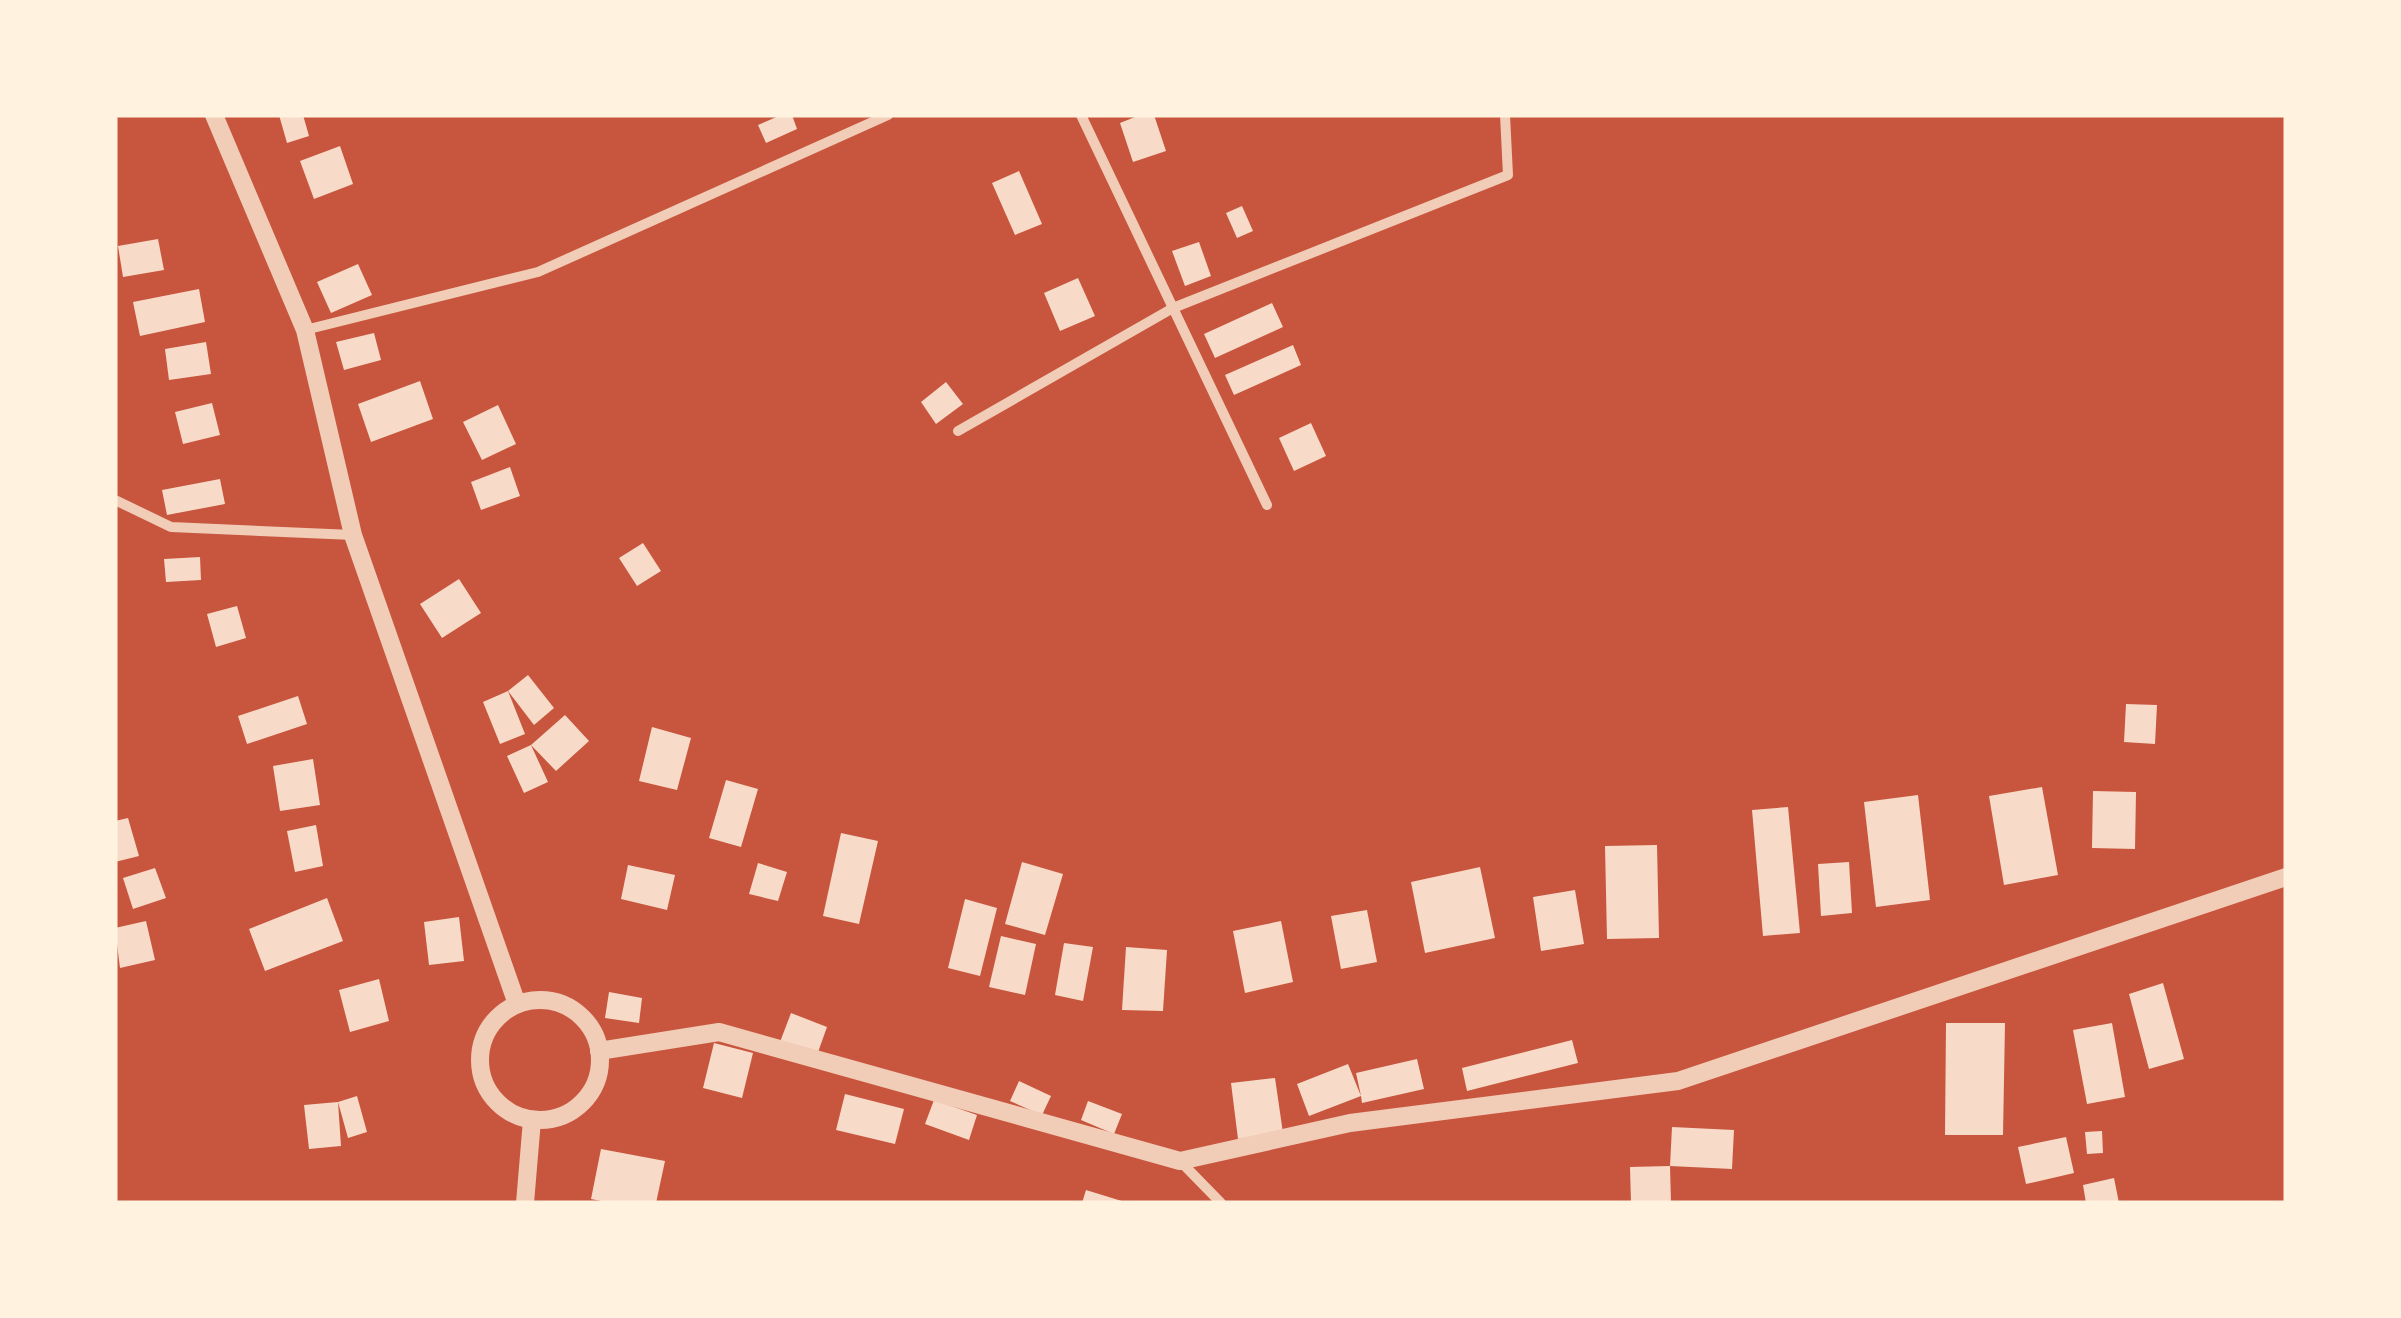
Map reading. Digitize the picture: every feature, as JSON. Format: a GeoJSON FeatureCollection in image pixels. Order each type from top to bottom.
{"type":"FeatureCollection","features":[{"type":"Feature","properties":{"kind":"street"},"geometry":{"type":"LineString","coordinates":[[214,115],[305,330],[353,535],[518,1004]]}},
{"type":"Feature","properties":{"kind":"street"},"geometry":{"type":"LineString","coordinates":[[305,330],[538,272],[888,115]]}},
{"type":"Feature","properties":{"kind":"street"},"geometry":{"type":"LineString","coordinates":[[1080,115],[1266,505]]}},
{"type":"Feature","properties":{"kind":"street"},"geometry":{"type":"LineString","coordinates":[[958,431],[1173,308],[1508,176],[1505,115]]}},
{"type":"Feature","properties":{"kind":"street"},"geometry":{"type":"LineString","coordinates":[[115,500],[170,527],[353,535]]}},
{"type":"Feature","properties":{"kind":"street"},"geometry":{"type":"LineString","coordinates":[[599,1051],[719,1032],[1180,1161],[1350,1123],[1678,1081],[2286,877]]}},
{"type":"Feature","properties":{"kind":"street"},"geometry":{"type":"LineString","coordinates":[[548,1000],[576,1012],[595,1036],[599,1051],[595,1082],[576,1107],[563,1115],[532,1120],[504,1108],[485,1083],[481,1068],[480,1052],[485,1037],[503,1012],[518,1004],[548,1000]]}},
{"type":"Feature","properties":{"kind":"street"},"geometry":{"type":"LineString","coordinates":[[525,1203],[532,1120]]}},
{"type":"Feature","properties":{"kind":"street"},"geometry":{"type":"LineString","coordinates":[[1180,1161],[1218,1202]]}},
{"type":"Feature","properties":{"kind":"building"},"geometry":{"type":"Polygon","coordinates":[[[279,115],[303,115],[309,136],[287,143],[279,115]]]}},
{"type":"Feature","properties":{"kind":"building"},"geometry":{"type":"Polygon","coordinates":[[[781,115],[792,115],[797,129],[766,143],[758,125],[781,115]]]}},
{"type":"Feature","properties":{"kind":"building"},"geometry":{"type":"Polygon","coordinates":[[[1140,115],[1154,115],[1166,151],[1133,162],[1120,123],[1140,115]]]}},
{"type":"Feature","properties":{"kind":"building"},"geometry":{"type":"Polygon","coordinates":[[[340,146],[353,184],[314,199],[300,161],[340,146]]]}},
{"type":"Feature","properties":{"kind":"building"},"geometry":{"type":"Polygon","coordinates":[[[1019,171],[1042,224],[1015,235],[992,183],[1019,171]]]}},
{"type":"Feature","properties":{"kind":"building"},"geometry":{"type":"Polygon","coordinates":[[[1242,206],[1253,231],[1237,238],[1226,213],[1242,206]]]}},
{"type":"Feature","properties":{"kind":"building"},"geometry":{"type":"Polygon","coordinates":[[[158,239],[164,270],[123,277],[118,246],[158,239]]]}},
{"type":"Feature","properties":{"kind":"building"},"geometry":{"type":"Polygon","coordinates":[[[1199,242],[1211,276],[1185,286],[1172,251],[1199,242]]]}},
{"type":"Feature","properties":{"kind":"building"},"geometry":{"type":"Polygon","coordinates":[[[358,264],[372,295],[331,313],[317,282],[358,264]]]}},
{"type":"Feature","properties":{"kind":"building"},"geometry":{"type":"Polygon","coordinates":[[[1078,278],[1095,316],[1060,331],[1044,293],[1078,278]]]}},
{"type":"Feature","properties":{"kind":"building"},"geometry":{"type":"Polygon","coordinates":[[[199,289],[205,322],[140,336],[133,302],[199,289]]]}},
{"type":"Feature","properties":{"kind":"building"},"geometry":{"type":"Polygon","coordinates":[[[1272,303],[1283,327],[1215,358],[1204,334],[1272,303]]]}},
{"type":"Feature","properties":{"kind":"building"},"geometry":{"type":"Polygon","coordinates":[[[374,333],[381,360],[344,370],[336,342],[374,333]]]}},
{"type":"Feature","properties":{"kind":"building"},"geometry":{"type":"Polygon","coordinates":[[[206,342],[211,374],[169,380],[165,349],[206,342]]]}},
{"type":"Feature","properties":{"kind":"building"},"geometry":{"type":"Polygon","coordinates":[[[1293,345],[1301,365],[1234,395],[1225,375],[1293,345]]]}},
{"type":"Feature","properties":{"kind":"building"},"geometry":{"type":"Polygon","coordinates":[[[420,381],[433,419],[371,442],[358,404],[420,381]]]}},
{"type":"Feature","properties":{"kind":"building"},"geometry":{"type":"Polygon","coordinates":[[[946,382],[963,404],[936,424],[921,402],[946,382]]]}},
{"type":"Feature","properties":{"kind":"building"},"geometry":{"type":"Polygon","coordinates":[[[212,403],[220,435],[183,444],[175,412],[212,403]]]}},
{"type":"Feature","properties":{"kind":"building"},"geometry":{"type":"Polygon","coordinates":[[[498,405],[516,444],[482,460],[463,422],[498,405]]]}},
{"type":"Feature","properties":{"kind":"building"},"geometry":{"type":"Polygon","coordinates":[[[1311,423],[1326,456],[1294,471],[1279,438],[1311,423]]]}},
{"type":"Feature","properties":{"kind":"building"},"geometry":{"type":"Polygon","coordinates":[[[510,467],[520,496],[481,510],[471,482],[510,467]]]}},
{"type":"Feature","properties":{"kind":"building"},"geometry":{"type":"Polygon","coordinates":[[[220,479],[225,504],[167,515],[162,490],[220,479]]]}},
{"type":"Feature","properties":{"kind":"building"},"geometry":{"type":"Polygon","coordinates":[[[643,543],[661,571],[637,586],[619,558],[643,543]]]}},
{"type":"Feature","properties":{"kind":"building"},"geometry":{"type":"Polygon","coordinates":[[[200,557],[201,580],[166,582],[164,559],[200,557]]]}},
{"type":"Feature","properties":{"kind":"building"},"geometry":{"type":"Polygon","coordinates":[[[459,579],[481,613],[442,638],[420,604],[459,579]]]}},
{"type":"Feature","properties":{"kind":"building"},"geometry":{"type":"Polygon","coordinates":[[[237,606],[246,638],[216,647],[207,614],[237,606]]]}},
{"type":"Feature","properties":{"kind":"building"},"geometry":{"type":"Polygon","coordinates":[[[528,675],[554,708],[534,725],[508,691],[528,675]]]}},
{"type":"Feature","properties":{"kind":"building"},"geometry":{"type":"Polygon","coordinates":[[[508,691],[525,734],[500,744],[483,702],[508,691]]]}},
{"type":"Feature","properties":{"kind":"building"},"geometry":{"type":"Polygon","coordinates":[[[298,696],[307,724],[247,744],[238,716],[298,696]]]}},
{"type":"Feature","properties":{"kind":"building"},"geometry":{"type":"Polygon","coordinates":[[[2126,704],[2157,705],[2155,744],[2124,742],[2126,704]]]}},
{"type":"Feature","properties":{"kind":"building"},"geometry":{"type":"Polygon","coordinates":[[[565,715],[589,741],[556,771],[531,745],[565,715]]]}},
{"type":"Feature","properties":{"kind":"building"},"geometry":{"type":"Polygon","coordinates":[[[652,727],[691,738],[677,790],[639,781],[652,727]]]}},
{"type":"Feature","properties":{"kind":"building"},"geometry":{"type":"Polygon","coordinates":[[[531,745],[548,782],[524,793],[507,756],[531,745]]]}},
{"type":"Feature","properties":{"kind":"building"},"geometry":{"type":"Polygon","coordinates":[[[313,759],[320,805],[280,811],[273,766],[313,759]]]}},
{"type":"Feature","properties":{"kind":"building"},"geometry":{"type":"Polygon","coordinates":[[[726,780],[758,789],[741,847],[709,838],[726,780]]]}},
{"type":"Feature","properties":{"kind":"building"},"geometry":{"type":"Polygon","coordinates":[[[2042,787],[2058,875],[2004,885],[1989,796],[2042,787]]]}},
{"type":"Feature","properties":{"kind":"building"},"geometry":{"type":"Polygon","coordinates":[[[2093,791],[2136,792],[2135,849],[2092,848],[2093,791]]]}},
{"type":"Feature","properties":{"kind":"building"},"geometry":{"type":"Polygon","coordinates":[[[1918,795],[1930,900],[1876,907],[1864,802],[1918,795]]]}},
{"type":"Feature","properties":{"kind":"building"},"geometry":{"type":"Polygon","coordinates":[[[1788,807],[1800,933],[1763,936],[1752,810],[1788,807]]]}},
{"type":"Feature","properties":{"kind":"building"},"geometry":{"type":"Polygon","coordinates":[[[128,818],[139,856],[115,862],[115,821],[128,818]]]}},
{"type":"Feature","properties":{"kind":"building"},"geometry":{"type":"Polygon","coordinates":[[[316,825],[323,866],[295,872],[287,831],[316,825]]]}},
{"type":"Feature","properties":{"kind":"building"},"geometry":{"type":"Polygon","coordinates":[[[841,833],[878,841],[859,924],[823,916],[841,833]]]}},
{"type":"Feature","properties":{"kind":"building"},"geometry":{"type":"Polygon","coordinates":[[[1657,845],[1659,938],[1607,939],[1605,846],[1657,845]]]}},
{"type":"Feature","properties":{"kind":"building"},"geometry":{"type":"Polygon","coordinates":[[[1022,862],[1063,874],[1045,935],[1005,924],[1022,862]]]}},
{"type":"Feature","properties":{"kind":"building"},"geometry":{"type":"Polygon","coordinates":[[[1849,862],[1852,913],[1821,916],[1818,864],[1849,862]]]}},
{"type":"Feature","properties":{"kind":"building"},"geometry":{"type":"Polygon","coordinates":[[[758,863],[787,872],[778,901],[749,894],[758,863]]]}},
{"type":"Feature","properties":{"kind":"building"},"geometry":{"type":"Polygon","coordinates":[[[628,865],[675,875],[667,910],[621,899],[628,865]]]}},
{"type":"Feature","properties":{"kind":"building"},"geometry":{"type":"Polygon","coordinates":[[[1480,867],[1495,938],[1425,953],[1411,882],[1480,867]]]}},
{"type":"Feature","properties":{"kind":"building"},"geometry":{"type":"Polygon","coordinates":[[[155,868],[166,898],[133,909],[123,878],[155,868]]]}},
{"type":"Feature","properties":{"kind":"building"},"geometry":{"type":"Polygon","coordinates":[[[1575,890],[1584,944],[1541,951],[1533,897],[1575,890]]]}},
{"type":"Feature","properties":{"kind":"building"},"geometry":{"type":"Polygon","coordinates":[[[327,898],[343,941],[265,971],[249,929],[327,898]]]}},
{"type":"Feature","properties":{"kind":"building"},"geometry":{"type":"Polygon","coordinates":[[[965,899],[997,908],[980,976],[948,968],[965,899]]]}},
{"type":"Feature","properties":{"kind":"building"},"geometry":{"type":"Polygon","coordinates":[[[1367,910],[1377,962],[1341,969],[1331,916],[1367,910]]]}},
{"type":"Feature","properties":{"kind":"building"},"geometry":{"type":"Polygon","coordinates":[[[459,917],[464,961],[429,965],[424,922],[459,917]]]}},
{"type":"Feature","properties":{"kind":"building"},"geometry":{"type":"Polygon","coordinates":[[[146,921],[155,960],[120,968],[115,928],[146,921]]]}},
{"type":"Feature","properties":{"kind":"building"},"geometry":{"type":"Polygon","coordinates":[[[1281,921],[1293,982],[1245,993],[1233,931],[1281,921]]]}},
{"type":"Feature","properties":{"kind":"building"},"geometry":{"type":"Polygon","coordinates":[[[1001,936],[1036,944],[1025,995],[989,987],[1001,936]]]}},
{"type":"Feature","properties":{"kind":"building"},"geometry":{"type":"Polygon","coordinates":[[[1064,943],[1093,947],[1083,1001],[1055,995],[1064,943]]]}},
{"type":"Feature","properties":{"kind":"building"},"geometry":{"type":"Polygon","coordinates":[[[1126,947],[1167,950],[1163,1011],[1122,1010],[1126,947]]]}},
{"type":"Feature","properties":{"kind":"building"},"geometry":{"type":"Polygon","coordinates":[[[379,979],[389,1021],[350,1032],[339,990],[379,979]]]}},
{"type":"Feature","properties":{"kind":"building"},"geometry":{"type":"Polygon","coordinates":[[[2163,983],[2184,1059],[2149,1069],[2129,994],[2163,983]]]}},
{"type":"Feature","properties":{"kind":"building"},"geometry":{"type":"Polygon","coordinates":[[[609,992],[642,998],[639,1023],[605,1018],[609,992]]]}},
{"type":"Feature","properties":{"kind":"building"},"geometry":{"type":"Polygon","coordinates":[[[791,1013],[827,1027],[817,1055],[780,1042],[791,1013]]]}},
{"type":"Feature","properties":{"kind":"building"},"geometry":{"type":"Polygon","coordinates":[[[1946,1023],[2005,1023],[2003,1135],[1945,1135],[1946,1023]]]}},
{"type":"Feature","properties":{"kind":"building"},"geometry":{"type":"Polygon","coordinates":[[[2112,1023],[2125,1097],[2087,1104],[2073,1030],[2112,1023]]]}},
{"type":"Feature","properties":{"kind":"building"},"geometry":{"type":"Polygon","coordinates":[[[1572,1040],[1578,1063],[1467,1091],[1462,1068],[1572,1040]]]}},
{"type":"Feature","properties":{"kind":"building"},"geometry":{"type":"Polygon","coordinates":[[[714,1043],[753,1053],[742,1098],[703,1088],[714,1043]]]}},
{"type":"Feature","properties":{"kind":"building"},"geometry":{"type":"Polygon","coordinates":[[[1417,1059],[1424,1089],[1362,1103],[1356,1073],[1417,1059]]]}},
{"type":"Feature","properties":{"kind":"building"},"geometry":{"type":"Polygon","coordinates":[[[1348,1064],[1361,1096],[1309,1116],[1297,1084],[1348,1064]]]}},
{"type":"Feature","properties":{"kind":"building"},"geometry":{"type":"Polygon","coordinates":[[[1275,1078],[1283,1133],[1238,1139],[1231,1083],[1275,1078]]]}},
{"type":"Feature","properties":{"kind":"building"},"geometry":{"type":"Polygon","coordinates":[[[1019,1081],[1051,1096],[1042,1115],[1010,1101],[1019,1081]]]}},
{"type":"Feature","properties":{"kind":"building"},"geometry":{"type":"Polygon","coordinates":[[[845,1094],[904,1109],[895,1144],[836,1130],[845,1094]]]}},
{"type":"Feature","properties":{"kind":"building"},"geometry":{"type":"Polygon","coordinates":[[[357,1096],[367,1132],[348,1138],[338,1102],[357,1096]]]}},
{"type":"Feature","properties":{"kind":"building"},"geometry":{"type":"Polygon","coordinates":[[[934,1100],[977,1115],[969,1140],[925,1124],[934,1100]]]}},
{"type":"Feature","properties":{"kind":"building"},"geometry":{"type":"Polygon","coordinates":[[[1088,1101],[1122,1114],[1114,1134],[1081,1120],[1088,1101]]]}},
{"type":"Feature","properties":{"kind":"building"},"geometry":{"type":"Polygon","coordinates":[[[338,1102],[341,1146],[309,1149],[304,1105],[338,1102]]]}},
{"type":"Feature","properties":{"kind":"building"},"geometry":{"type":"Polygon","coordinates":[[[1672,1127],[1734,1130],[1732,1169],[1670,1166],[1672,1127]]]}},
{"type":"Feature","properties":{"kind":"building"},"geometry":{"type":"Polygon","coordinates":[[[2102,1131],[2103,1153],[2087,1154],[2085,1132],[2102,1131]]]}},
{"type":"Feature","properties":{"kind":"building"},"geometry":{"type":"Polygon","coordinates":[[[2066,1137],[2074,1173],[2026,1184],[2018,1147],[2066,1137]]]}},
{"type":"Feature","properties":{"kind":"building"},"geometry":{"type":"Polygon","coordinates":[[[601,1149],[665,1161],[656,1203],[591,1199],[601,1149]]]}},
{"type":"Feature","properties":{"kind":"building"},"geometry":{"type":"Polygon","coordinates":[[[1670,1166],[1671,1203],[1631,1203],[1630,1167],[1670,1166]]]}},
{"type":"Feature","properties":{"kind":"building"},"geometry":{"type":"Polygon","coordinates":[[[2114,1178],[2119,1203],[2086,1203],[2083,1185],[2114,1178]]]}},
{"type":"Feature","properties":{"kind":"building"},"geometry":{"type":"Polygon","coordinates":[[[1086,1190],[1125,1202],[1125,1203],[1082,1203],[1086,1190]]]}}]}
